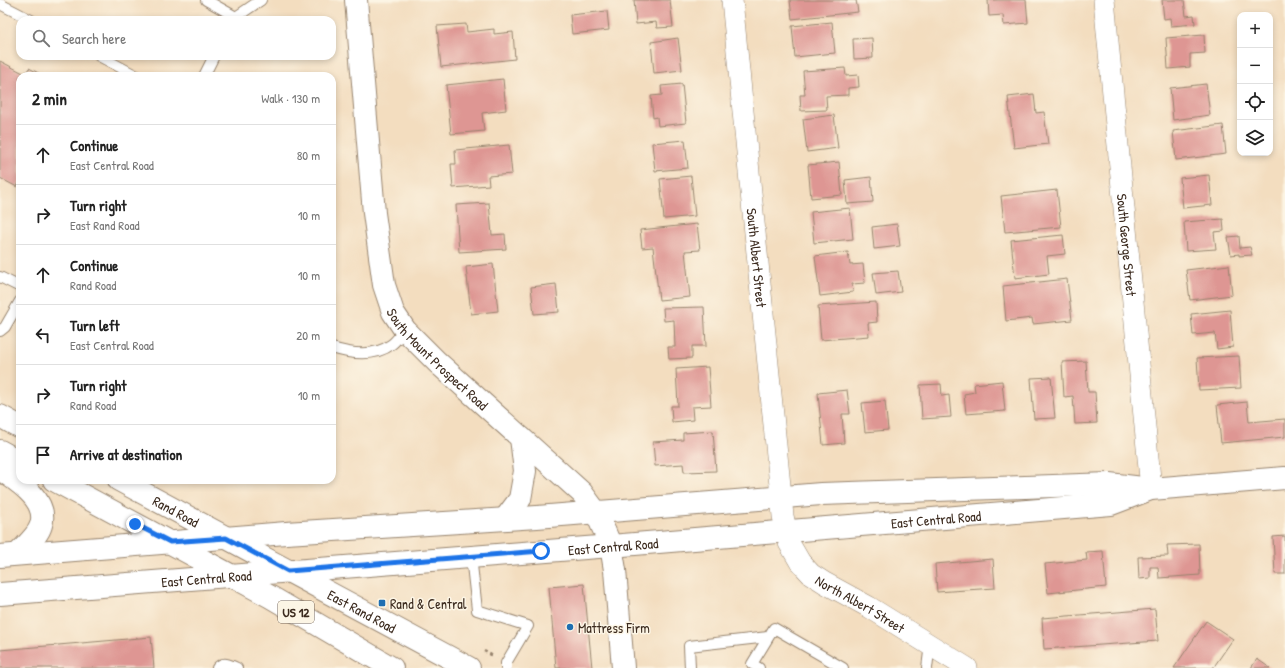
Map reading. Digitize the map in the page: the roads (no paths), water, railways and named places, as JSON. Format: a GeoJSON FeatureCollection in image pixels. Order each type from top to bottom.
{"type":"FeatureCollection","features":[{"type":"Feature","properties":{"kind":"main road","name":"South Mount Prospect Road"},"geometry":{"type":"LineString","coordinates":[[352,1],[374,213],[384,285],[393,312],[405,330],[436,362],[582,493],[596,512],[611,546],[615,570],[623,668]]}},
{"type":"Feature","properties":{"kind":"main road"},"geometry":{"type":"LineString","coordinates":[[505,519],[520,499],[525,471],[521,438]]}},
{"type":"Feature","properties":{"kind":"main road"},"geometry":{"type":"LineString","coordinates":[[0,451],[16,460]]}},
{"type":"Feature","properties":{"kind":"main road"},"geometry":{"type":"LineString","coordinates":[[0,469],[16,480]]}},
{"type":"Feature","properties":{"kind":"main road","name":"East Central Road"},"geometry":{"type":"LineString","coordinates":[[0,594],[611,546],[784,515],[821,494],[1109,484],[1151,489],[1285,478]]}},
{"type":"Feature","properties":{"kind":"main road"},"geometry":{"type":"LineString","coordinates":[[9,555],[39,530],[42,521],[36,497],[21,484]]}},
{"type":"Feature","properties":{"kind":"main road","name":"US 12"},"geometry":{"type":"LineString","coordinates":[[61,484],[269,596],[392,668]]}},
{"type":"Feature","properties":{"kind":"main road","name":"Rand Road"},"geometry":{"type":"LineString","coordinates":[[126,484],[255,554]]}},
{"type":"Feature","properties":{"kind":"main road","name":"East Central Road"},"geometry":{"type":"LineString","coordinates":[[9,555],[170,542],[596,512],[784,515],[1111,504],[1151,489]]}},
{"type":"Feature","properties":{"kind":"main road","name":"East Rand Road"},"geometry":{"type":"LineString","coordinates":[[255,554],[469,668]]}},
{"type":"Feature","properties":{"kind":"street","name":"South Albert Street"},"geometry":{"type":"LineString","coordinates":[[732,0],[784,515]]}},
{"type":"Feature","properties":{"kind":"street","name":"South George Street"},"geometry":{"type":"LineString","coordinates":[[1104,0],[1151,489]]}},
{"type":"Feature","properties":{"kind":"street","name":"North Albert Street"},"geometry":{"type":"LineString","coordinates":[[784,515],[789,543],[795,555],[811,574],[930,644],[955,665]]}},
{"type":"Feature","properties":{"kind":"lane"},"geometry":{"type":"LineString","coordinates":[[206,0],[232,16]]}},
{"type":"Feature","properties":{"kind":"lane"},"geometry":{"type":"LineString","coordinates":[[238,16],[261,0]]}},
{"type":"Feature","properties":{"kind":"lane"},"geometry":{"type":"LineString","coordinates":[[0,4],[23,16]]}},
{"type":"Feature","properties":{"kind":"lane"},"geometry":{"type":"LineString","coordinates":[[107,60],[129,72]]}},
{"type":"Feature","properties":{"kind":"lane"},"geometry":{"type":"LineString","coordinates":[[206,72],[212,60]]}},
{"type":"Feature","properties":{"kind":"lane"},"geometry":{"type":"LineString","coordinates":[[0,277],[16,285]]}},
{"type":"Feature","properties":{"kind":"lane"},"geometry":{"type":"LineString","coordinates":[[0,331],[5,327],[16,308]]}},
{"type":"Feature","properties":{"kind":"lane"},"geometry":{"type":"LineString","coordinates":[[336,350],[360,353],[378,351],[392,344],[405,330]]}},
{"type":"Feature","properties":{"kind":"lane"},"geometry":{"type":"LineString","coordinates":[[471,556],[477,610],[528,626],[506,663],[506,668]]}},
{"type":"Feature","properties":{"kind":"lane"},"geometry":{"type":"LineString","coordinates":[[759,668],[752,664],[774,628],[843,668]]}},
{"type":"Feature","properties":{"kind":"lane"},"geometry":{"type":"LineString","coordinates":[[690,668],[689,646],[768,637]]}},
{"type":"Feature","properties":{"kind":"lane"},"geometry":{"type":"LineString","coordinates":[[927,668],[930,644]]}},
{"type":"Feature","properties":{"kind":"lane"},"geometry":{"type":"LineString","coordinates":[[217,668],[222,664],[229,664],[236,668]]}},
{"type":"Feature","properties":{"kind":"place","name":"Rand & Central"},"geometry":{"type":"Point","coordinates":[382,603]}},
{"type":"Feature","properties":{"kind":"place","name":"Mattress Firm"},"geometry":{"type":"Point","coordinates":[570,627]}}]}
